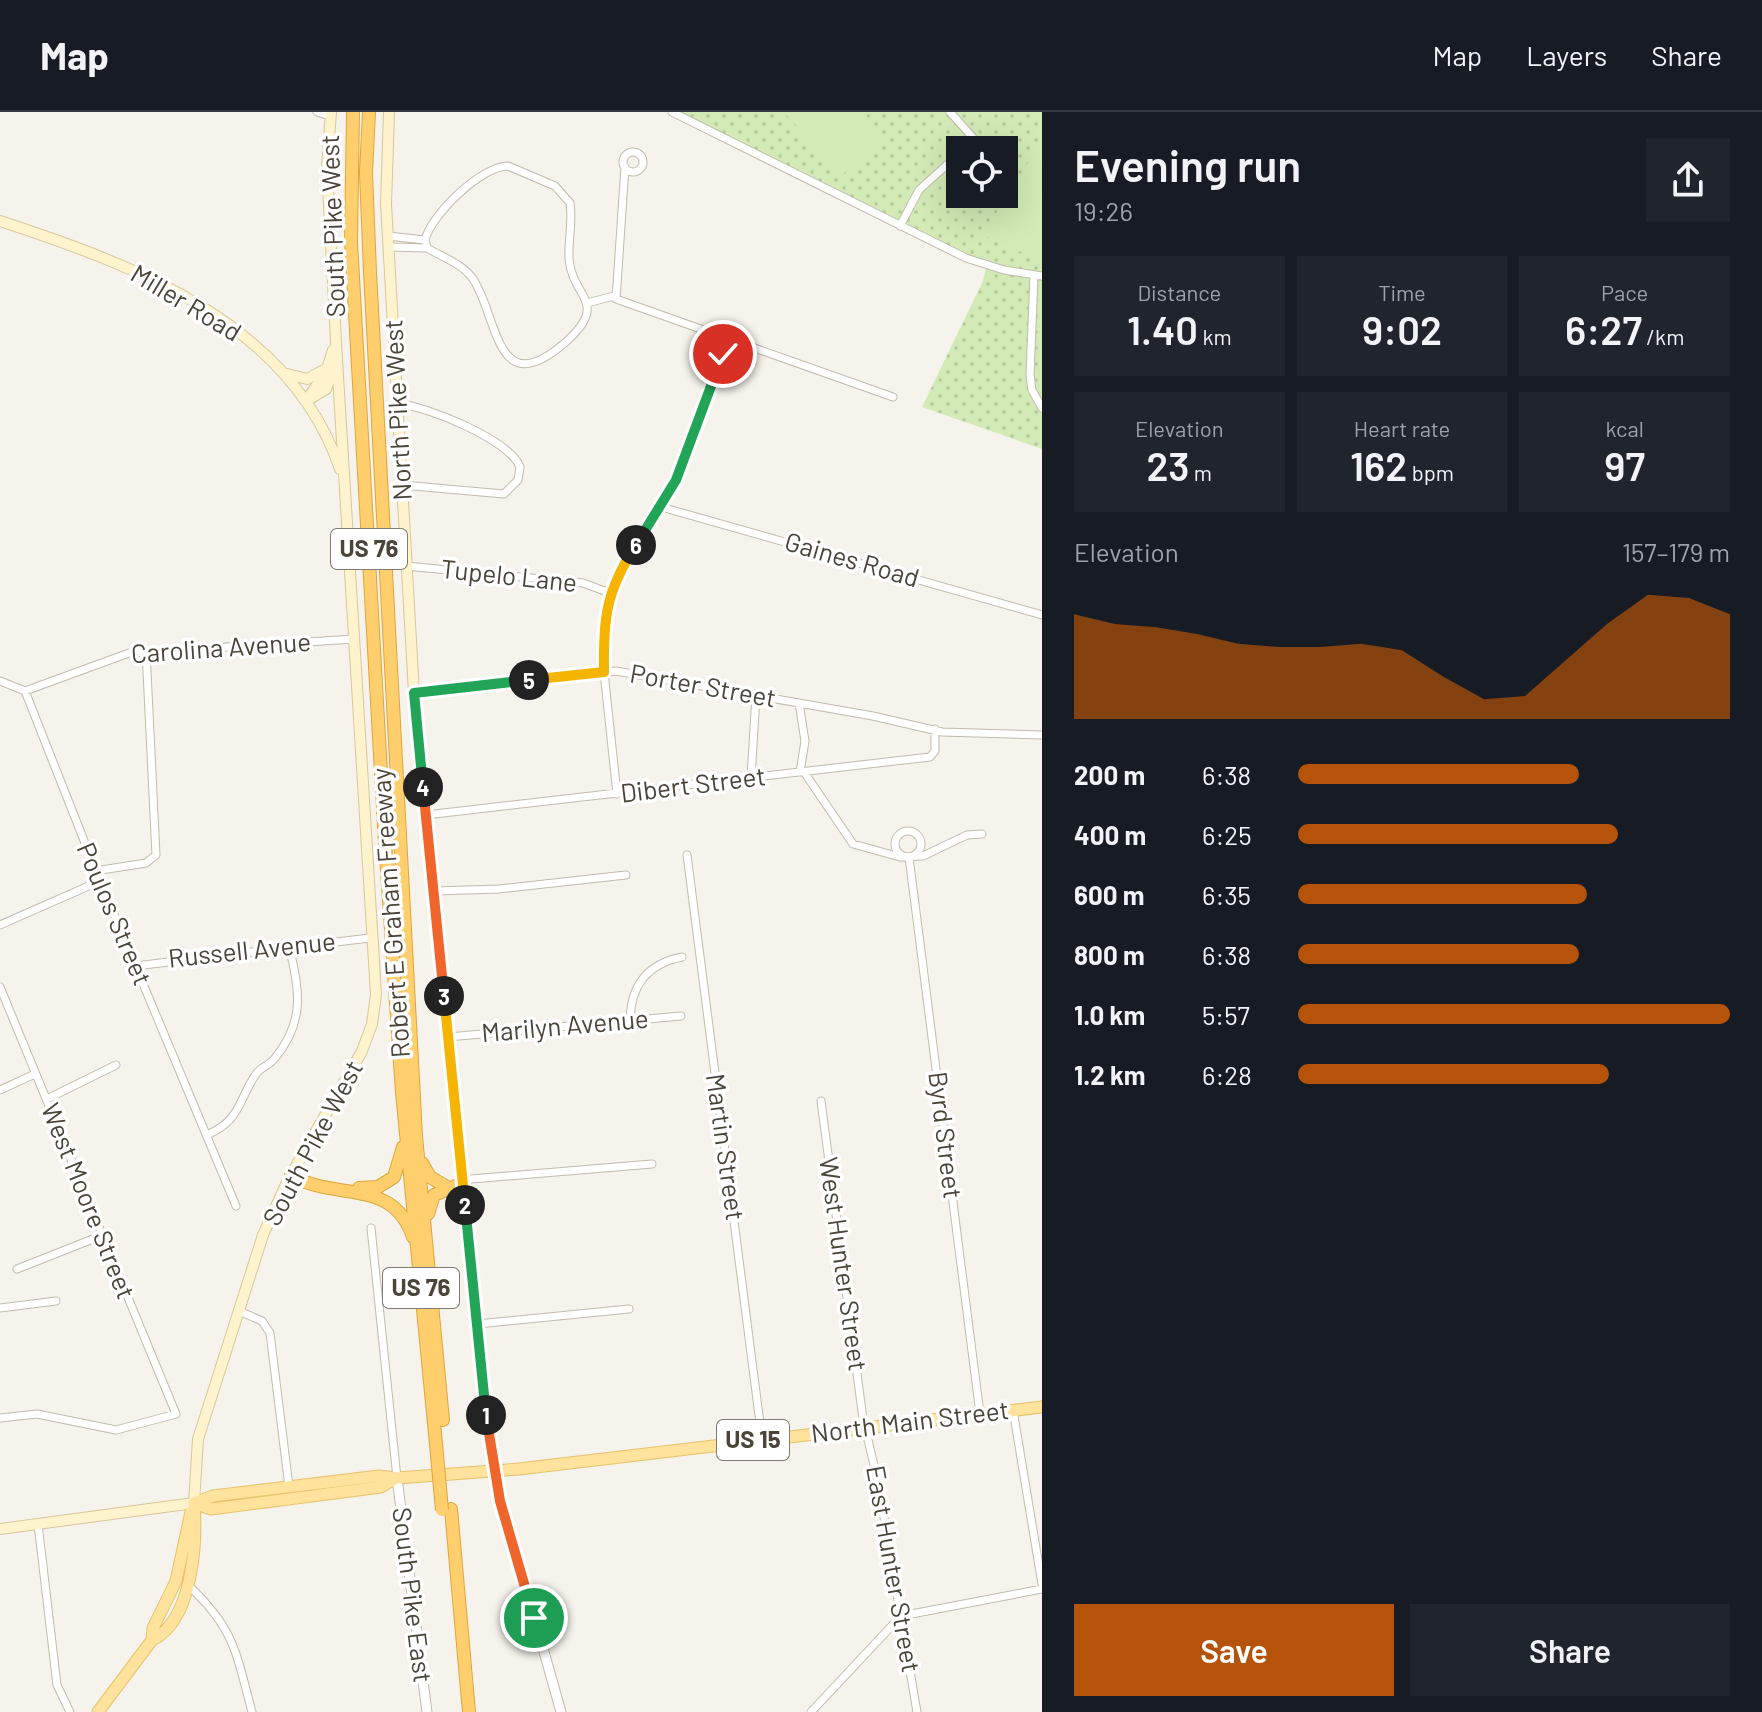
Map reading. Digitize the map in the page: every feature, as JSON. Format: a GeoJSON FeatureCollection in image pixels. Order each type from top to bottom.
{"type":"FeatureCollection","features":[{"type":"Feature","properties":{"kind":"highway","name":"Robert E Graham Freeway"},"geometry":{"type":"LineString","coordinates":[[353,112],[349,193],[383,810],[458,1639],[469,1712]]}},
{"type":"Feature","properties":{"kind":"highway","name":"Robert E Graham Freeway"},"geometry":{"type":"LineString","coordinates":[[369,112],[366,173],[370,272],[411,1134]]}},
{"type":"Feature","properties":{"kind":"highway"},"geometry":{"type":"LineString","coordinates":[[411,1134],[426,1173],[447,1187]]}},
{"type":"Feature","properties":{"kind":"highway"},"geometry":{"type":"LineString","coordinates":[[328,1188],[378,1187],[394,1177],[411,1134]]}},
{"type":"Feature","properties":{"kind":"highway"},"geometry":{"type":"LineString","coordinates":[[291,1175],[328,1188],[382,1197],[407,1223],[422,1252]]}},
{"type":"Feature","properties":{"kind":"highway"},"geometry":{"type":"LineString","coordinates":[[422,1252],[431,1200],[447,1187],[463,1183]]}},
{"type":"Feature","properties":{"kind":"highway","name":"Robert E Graham Freeway"},"geometry":{"type":"LineString","coordinates":[[462,1712],[463,1688]]}},
{"type":"Feature","properties":{"kind":"main road","name":"North Pike West"},"geometry":{"type":"LineString","coordinates":[[389,112],[386,170],[388,241],[414,693],[493,1471]]}},
{"type":"Feature","properties":{"kind":"main road","name":"South Pike West"},"geometry":{"type":"LineString","coordinates":[[194,1503],[198,1439],[263,1235],[291,1175],[362,1051],[372,1024],[376,995],[370,938],[346,488],[333,363],[336,340],[327,167],[330,114]]}},
{"type":"Feature","properties":{"kind":"main road","name":"Miller Road"},"geometry":{"type":"LineString","coordinates":[[0,221],[94,253],[175,291],[230,325],[278,368],[306,401],[333,449],[346,488]]}},
{"type":"Feature","properties":{"kind":"main road"},"geometry":{"type":"LineString","coordinates":[[278,368],[293,377],[307,379],[333,363]]}},
{"type":"Feature","properties":{"kind":"main road"},"geometry":{"type":"LineString","coordinates":[[306,401],[326,389],[333,363]]}},
{"type":"Feature","properties":{"kind":"main road","name":"North Main Street"},"geometry":{"type":"LineString","coordinates":[[397,1478],[493,1471],[1042,1407]]}},
{"type":"Feature","properties":{"kind":"main road"},"geometry":{"type":"LineString","coordinates":[[0,1529],[194,1503],[213,1496],[379,1476],[397,1478]]}},
{"type":"Feature","properties":{"kind":"main road"},"geometry":{"type":"LineString","coordinates":[[194,1503],[211,1509],[381,1487],[397,1478]]}},
{"type":"Feature","properties":{"kind":"main road"},"geometry":{"type":"LineString","coordinates":[[98,1712],[157,1638],[189,1586],[197,1535],[194,1503]]}},
{"type":"Feature","properties":{"kind":"main road"},"geometry":{"type":"LineString","coordinates":[[157,1638],[153,1628],[176,1581],[194,1503]]}},
{"type":"Feature","properties":{"kind":"street"},"geometry":{"type":"LineString","coordinates":[[317,112],[330,114]]}},
{"type":"Feature","properties":{"kind":"street"},"geometry":{"type":"LineString","coordinates":[[672,112],[985,266],[1038,275],[1030,375],[1032,390],[1042,408]]}},
{"type":"Feature","properties":{"kind":"street"},"geometry":{"type":"LineString","coordinates":[[950,112],[971,136]]}},
{"type":"Feature","properties":{"kind":"street"},"geometry":{"type":"LineString","coordinates":[[388,241],[426,244],[473,278],[496,342],[510,357],[520,361],[542,360],[585,322],[587,303],[569,261],[570,203],[555,186],[517,168],[499,166],[481,173],[436,219],[426,244]]}},
{"type":"Feature","properties":{"kind":"street"},"geometry":{"type":"LineString","coordinates":[[900,226],[919,190],[946,166]]}},
{"type":"Feature","properties":{"kind":"street"},"geometry":{"type":"LineString","coordinates":[[614,296],[625,167]]}},
{"type":"Feature","properties":{"kind":"street"},"geometry":{"type":"LineString","coordinates":[[587,303],[614,296]]}},
{"type":"Feature","properties":{"kind":"street"},"geometry":{"type":"LineString","coordinates":[[614,296],[626,306],[893,397]]}},
{"type":"Feature","properties":{"kind":"street"},"geometry":{"type":"LineString","coordinates":[[617,794],[604,672],[604,612],[625,563],[661,507],[691,445],[728,341]]}},
{"type":"Feature","properties":{"kind":"street"},"geometry":{"type":"LineString","coordinates":[[398,404],[422,406],[464,427],[512,455],[520,467],[518,480],[504,494],[402,485]]}},
{"type":"Feature","properties":{"kind":"street","name":"Gaines Road"},"geometry":{"type":"LineString","coordinates":[[661,507],[1042,615]]}},
{"type":"Feature","properties":{"kind":"street","name":"Tupelo Lane"},"geometry":{"type":"LineString","coordinates":[[406,566],[583,583],[610,593]]}},
{"type":"Feature","properties":{"kind":"street","name":"Carolina Avenue"},"geometry":{"type":"LineString","coordinates":[[25,691],[114,656],[146,651],[355,639]]}},
{"type":"Feature","properties":{"kind":"street"},"geometry":{"type":"LineString","coordinates":[[95,871],[146,863],[154,858],[157,851],[146,651]]}},
{"type":"Feature","properties":{"kind":"street","name":"Porter Street"},"geometry":{"type":"LineString","coordinates":[[414,693],[604,672],[633,672],[939,731],[1042,735]]}},
{"type":"Feature","properties":{"kind":"street"},"geometry":{"type":"LineString","coordinates":[[0,681],[25,691]]}},
{"type":"Feature","properties":{"kind":"street","name":"Poulos Street"},"geometry":{"type":"LineString","coordinates":[[25,691],[95,871],[236,1206]]}},
{"type":"Feature","properties":{"kind":"street"},"geometry":{"type":"LineString","coordinates":[[751,778],[756,695]]}},
{"type":"Feature","properties":{"kind":"street"},"geometry":{"type":"LineString","coordinates":[[799,703],[805,741],[802,772],[853,844],[909,857],[923,856],[967,835],[982,834]]}},
{"type":"Feature","properties":{"kind":"street","name":"Dibert Street"},"geometry":{"type":"LineString","coordinates":[[426,815],[930,757],[935,751],[939,731]]}},
{"type":"Feature","properties":{"kind":"street","name":"Martin Street"},"geometry":{"type":"LineString","coordinates":[[687,855],[762,1439]]}},
{"type":"Feature","properties":{"kind":"street","name":"Byrd Street"},"geometry":{"type":"LineString","coordinates":[[909,857],[980,1414]]}},
{"type":"Feature","properties":{"kind":"street"},"geometry":{"type":"LineString","coordinates":[[434,891],[499,889],[626,875]]}},
{"type":"Feature","properties":{"kind":"street"},"geometry":{"type":"LineString","coordinates":[[0,925],[100,881]]}},
{"type":"Feature","properties":{"kind":"street","name":"Russell Avenue"},"geometry":{"type":"LineString","coordinates":[[135,966],[370,938]]}},
{"type":"Feature","properties":{"kind":"street"},"geometry":{"type":"LineString","coordinates":[[207,1135],[230,1123],[256,1075],[277,1055],[299,1012],[299,993],[289,947]]}},
{"type":"Feature","properties":{"kind":"street"},"geometry":{"type":"LineString","coordinates":[[630,1020],[631,999],[642,978],[657,964],[682,957]]}},
{"type":"Feature","properties":{"kind":"street","name":"West Moore Street"},"geometry":{"type":"LineString","coordinates":[[0,987],[176,1414],[116,1430],[37,1414],[0,1418]]}},
{"type":"Feature","properties":{"kind":"street","name":"Marilyn Avenue"},"geometry":{"type":"LineString","coordinates":[[448,1037],[681,1016]]}},
{"type":"Feature","properties":{"kind":"street"},"geometry":{"type":"LineString","coordinates":[[47,1099],[116,1065]]}},
{"type":"Feature","properties":{"kind":"street"},"geometry":{"type":"LineString","coordinates":[[0,1090],[35,1074]]}},
{"type":"Feature","properties":{"kind":"street","name":"West Hunter Street"},"geometry":{"type":"LineString","coordinates":[[821,1101],[866,1427]]}},
{"type":"Feature","properties":{"kind":"street"},"geometry":{"type":"LineString","coordinates":[[463,1183],[471,1179],[528,1172],[652,1164]]}},
{"type":"Feature","properties":{"kind":"street"},"geometry":{"type":"LineString","coordinates":[[371,1228],[397,1478]]}},
{"type":"Feature","properties":{"kind":"street"},"geometry":{"type":"LineString","coordinates":[[17,1269],[103,1235]]}},
{"type":"Feature","properties":{"kind":"street"},"geometry":{"type":"LineString","coordinates":[[0,1308],[56,1301]]}},
{"type":"Feature","properties":{"kind":"street"},"geometry":{"type":"LineString","coordinates":[[477,1324],[629,1309]]}},
{"type":"Feature","properties":{"kind":"street"},"geometry":{"type":"LineString","coordinates":[[239,1311],[262,1321],[270,1333],[289,1487]]}},
{"type":"Feature","properties":{"kind":"street"},"geometry":{"type":"LineString","coordinates":[[811,1712],[901,1616],[1042,1586],[1013,1410]]}},
{"type":"Feature","properties":{"kind":"street","name":"East Hunter Street"},"geometry":{"type":"LineString","coordinates":[[866,1427],[917,1712]]}},
{"type":"Feature","properties":{"kind":"street"},"geometry":{"type":"LineString","coordinates":[[493,1471],[561,1712]]}},
{"type":"Feature","properties":{"kind":"street","name":"South Pike East"},"geometry":{"type":"LineString","coordinates":[[397,1478],[427,1712]]}},
{"type":"Feature","properties":{"kind":"street"},"geometry":{"type":"LineString","coordinates":[[38,1524],[57,1685],[70,1712]]}},
{"type":"Feature","properties":{"kind":"street"},"geometry":{"type":"LineString","coordinates":[[189,1586],[217,1613],[226,1629],[252,1712]]}},
{"type":"Feature","properties":{"kind":"green space"},"geometry":{"type":"Polygon","coordinates":[[[679,112],[1042,112],[1042,449],[922,407],[983,281],[987,264],[679,112]]]}},
{"type":"Feature","properties":{"kind":"green space"},"geometry":{"type":"Polygon","coordinates":[[[784,112],[863,112],[885,137],[841,176],[784,112]]]}},
{"type":"Feature","properties":{"kind":"green space"},"geometry":{"type":"Polygon","coordinates":[[[1037,148],[1042,148],[1042,254],[1011,249],[983,234],[999,208],[1018,208],[1018,178],[1037,148]]]}},
{"type":"Feature","properties":{"kind":"route"},"geometry":{"type":"LineString","coordinates":[[534,1618],[490,1456],[414,693],[604,672],[604,612],[610,593],[616,577],[671,491],[723,354]]}}]}
